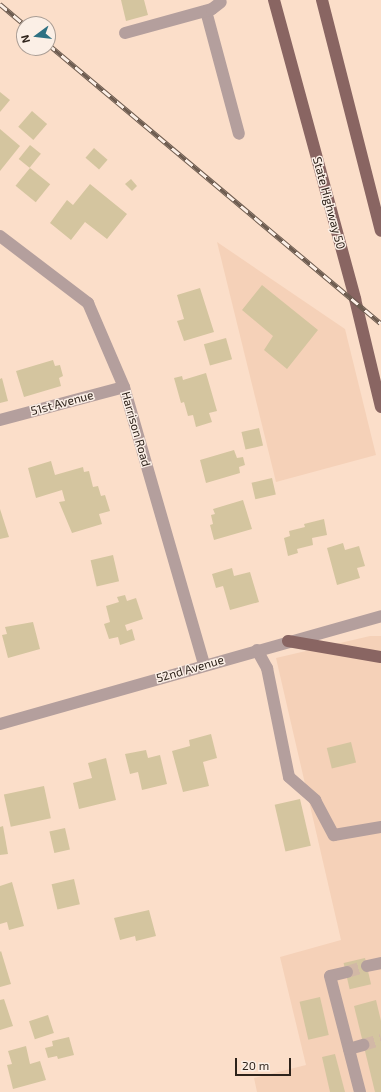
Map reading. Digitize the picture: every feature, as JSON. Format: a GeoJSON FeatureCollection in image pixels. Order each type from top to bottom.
{"type":"FeatureCollection","features":[{"type":"Feature","properties":{"kind":"main road","name":"State Highway 50"},"geometry":{"type":"LineString","coordinates":[[274,0],[381,407]]}},
{"type":"Feature","properties":{"kind":"main road"},"geometry":{"type":"LineString","coordinates":[[322,0],[381,230]]}},
{"type":"Feature","properties":{"kind":"main road"},"geometry":{"type":"LineString","coordinates":[[367,350],[381,374]]}},
{"type":"Feature","properties":{"kind":"main road"},"geometry":{"type":"LineString","coordinates":[[288,641],[381,658]]}},
{"type":"Feature","properties":{"kind":"street"},"geometry":{"type":"LineString","coordinates":[[125,33],[206,11],[224,1]]}},
{"type":"Feature","properties":{"kind":"street"},"geometry":{"type":"LineString","coordinates":[[206,11],[239,134]]}},
{"type":"Feature","properties":{"kind":"street","name":"Harrison Road"},"geometry":{"type":"LineString","coordinates":[[0,236],[88,303],[124,387],[204,665]]}},
{"type":"Feature","properties":{"kind":"street","name":"51st Avenue"},"geometry":{"type":"LineString","coordinates":[[0,420],[124,387]]}},
{"type":"Feature","properties":{"kind":"street","name":"52nd Avenue"},"geometry":{"type":"LineString","coordinates":[[0,724],[288,641],[381,616]]}},
{"type":"Feature","properties":{"kind":"street"},"geometry":{"type":"LineString","coordinates":[[257,650],[267,668],[289,777],[314,800],[334,835],[381,827]]}},
{"type":"Feature","properties":{"kind":"street"},"geometry":{"type":"LineString","coordinates":[[367,966],[381,963]]}},
{"type":"Feature","properties":{"kind":"street"},"geometry":{"type":"LineString","coordinates":[[346,972],[330,976],[360,1092]]}},
{"type":"Feature","properties":{"kind":"street"},"geometry":{"type":"LineString","coordinates":[[349,1049],[363,1045]]}},
{"type":"Feature","properties":{"kind":"shaded area"},"geometry":{"type":"Polygon","coordinates":[[[217,242],[345,329],[376,455],[276,482],[217,242]]]}},
{"type":"Feature","properties":{"kind":"shaded area"},"geometry":{"type":"Polygon","coordinates":[[[370,636],[381,636],[381,1092],[257,1092],[254,1078],[306,1065],[280,957],[341,940],[276,658],[370,636]]]}},
{"type":"Feature","properties":{"kind":"building"},"geometry":{"type":"Polygon","coordinates":[[[121,0],[144,0],[148,15],[126,21],[121,0]]]}},
{"type":"Feature","properties":{"kind":"building"},"geometry":{"type":"Polygon","coordinates":[[[0,92],[10,100],[0,112],[0,92]]]}},
{"type":"Feature","properties":{"kind":"building"},"geometry":{"type":"Polygon","coordinates":[[[32,111],[47,124],[33,140],[18,127],[32,111]]]}},
{"type":"Feature","properties":{"kind":"building"},"geometry":{"type":"Polygon","coordinates":[[[0,129],[20,146],[0,171],[0,129]]]}},
{"type":"Feature","properties":{"kind":"building"},"geometry":{"type":"Polygon","coordinates":[[[30,145],[41,154],[30,168],[19,159],[30,145]]]}},
{"type":"Feature","properties":{"kind":"building"},"geometry":{"type":"Polygon","coordinates":[[[94,148],[108,160],[99,170],[85,158],[94,148]]]}},
{"type":"Feature","properties":{"kind":"building"},"geometry":{"type":"Polygon","coordinates":[[[30,168],[50,184],[36,202],[16,186],[30,168]]]}},
{"type":"Feature","properties":{"kind":"building"},"geometry":{"type":"Polygon","coordinates":[[[131,179],[137,186],[132,191],[125,184],[131,179]]]}},
{"type":"Feature","properties":{"kind":"building"},"geometry":{"type":"Polygon","coordinates":[[[90,184],[127,214],[107,239],[85,222],[71,240],[50,223],[67,200],[73,205],[90,184]]]}},
{"type":"Feature","properties":{"kind":"building"},"geometry":{"type":"Polygon","coordinates":[[[262,285],[318,330],[287,369],[264,350],[273,336],[242,310],[262,285]]]}},
{"type":"Feature","properties":{"kind":"building"},"geometry":{"type":"Polygon","coordinates":[[[200,288],[214,332],[184,341],[177,321],[184,319],[177,295],[200,288]]]}},
{"type":"Feature","properties":{"kind":"building"},"geometry":{"type":"Polygon","coordinates":[[[226,338],[232,359],[210,365],[204,344],[226,338]]]}},
{"type":"Feature","properties":{"kind":"building"},"geometry":{"type":"Polygon","coordinates":[[[53,360],[55,366],[60,365],[63,376],[59,378],[61,386],[24,397],[16,371],[53,360]]]}},
{"type":"Feature","properties":{"kind":"building"},"geometry":{"type":"Polygon","coordinates":[[[206,373],[217,411],[209,413],[212,422],[196,427],[193,415],[188,416],[184,402],[181,403],[174,378],[182,376],[183,380],[206,373]]]}},
{"type":"Feature","properties":{"kind":"building"},"geometry":{"type":"Polygon","coordinates":[[[2,378],[8,401],[0,403],[0,379],[2,378]]]}},
{"type":"Feature","properties":{"kind":"building"},"geometry":{"type":"Polygon","coordinates":[[[259,428],[263,446],[246,450],[241,432],[259,428]]]}},
{"type":"Feature","properties":{"kind":"building"},"geometry":{"type":"Polygon","coordinates":[[[234,450],[237,458],[243,457],[245,465],[239,467],[240,473],[206,483],[200,460],[234,450]]]}},
{"type":"Feature","properties":{"kind":"building"},"geometry":{"type":"Polygon","coordinates":[[[51,461],[55,475],[83,467],[84,472],[89,471],[93,487],[98,486],[101,496],[105,495],[110,511],[99,514],[102,524],[72,533],[59,502],[65,501],[62,490],[36,498],[28,468],[51,461]]]}},
{"type":"Feature","properties":{"kind":"building"},"geometry":{"type":"Polygon","coordinates":[[[272,478],[276,495],[255,499],[252,483],[272,478]]]}},
{"type":"Feature","properties":{"kind":"building"},"geometry":{"type":"Polygon","coordinates":[[[243,500],[252,529],[214,540],[210,525],[213,524],[211,515],[215,514],[213,509],[243,500]]]}},
{"type":"Feature","properties":{"kind":"building"},"geometry":{"type":"Polygon","coordinates":[[[0,509],[9,537],[0,539],[0,509]]]}},
{"type":"Feature","properties":{"kind":"building"},"geometry":{"type":"Polygon","coordinates":[[[324,519],[327,535],[312,538],[313,545],[297,549],[298,553],[288,556],[284,538],[290,536],[289,531],[305,527],[304,524],[324,519]]]}},
{"type":"Feature","properties":{"kind":"building"},"geometry":{"type":"Polygon","coordinates":[[[343,543],[345,550],[359,546],[365,566],[357,568],[360,578],[337,585],[327,548],[343,543]]]}},
{"type":"Feature","properties":{"kind":"building"},"geometry":{"type":"Polygon","coordinates":[[[113,555],[119,581],[97,586],[91,560],[113,555]]]}},
{"type":"Feature","properties":{"kind":"building"},"geometry":{"type":"Polygon","coordinates":[[[232,568],[234,576],[250,572],[259,602],[230,610],[223,586],[216,588],[212,574],[232,568]]]}},
{"type":"Feature","properties":{"kind":"building"},"geometry":{"type":"Polygon","coordinates":[[[125,595],[127,601],[136,598],[143,619],[125,625],[127,631],[132,629],[135,640],[120,645],[118,637],[109,639],[104,624],[110,622],[106,606],[119,602],[117,597],[125,595]]]}},
{"type":"Feature","properties":{"kind":"building"},"geometry":{"type":"Polygon","coordinates":[[[33,622],[40,649],[8,658],[2,635],[7,634],[5,627],[33,622]]]}},
{"type":"Feature","properties":{"kind":"building"},"geometry":{"type":"Polygon","coordinates":[[[211,734],[217,758],[203,762],[209,786],[183,792],[172,751],[190,746],[189,740],[211,734]]]}},
{"type":"Feature","properties":{"kind":"building"},"geometry":{"type":"Polygon","coordinates":[[[351,742],[356,762],[332,768],[327,748],[351,742]]]}},
{"type":"Feature","properties":{"kind":"building"},"geometry":{"type":"Polygon","coordinates":[[[146,750],[148,758],[160,755],[167,784],[142,790],[138,772],[130,774],[125,754],[146,750]]]}},
{"type":"Feature","properties":{"kind":"building"},"geometry":{"type":"Polygon","coordinates":[[[106,758],[116,800],[79,809],[73,783],[92,778],[88,763],[106,758]]]}},
{"type":"Feature","properties":{"kind":"building"},"geometry":{"type":"Polygon","coordinates":[[[44,786],[51,818],[11,827],[4,795],[44,786]]]}},
{"type":"Feature","properties":{"kind":"building"},"geometry":{"type":"Polygon","coordinates":[[[300,799],[311,846],[285,852],[275,805],[300,799]]]}},
{"type":"Feature","properties":{"kind":"building"},"geometry":{"type":"Polygon","coordinates":[[[3,826],[8,854],[0,855],[0,827],[3,826]]]}},
{"type":"Feature","properties":{"kind":"building"},"geometry":{"type":"Polygon","coordinates":[[[65,828],[70,849],[54,853],[49,832],[65,828]]]}},
{"type":"Feature","properties":{"kind":"building"},"geometry":{"type":"Polygon","coordinates":[[[74,879],[80,904],[57,910],[52,884],[74,879]]]}},
{"type":"Feature","properties":{"kind":"building"},"geometry":{"type":"Polygon","coordinates":[[[12,882],[24,926],[9,930],[7,922],[0,924],[0,886],[12,882]]]}},
{"type":"Feature","properties":{"kind":"building"},"geometry":{"type":"Polygon","coordinates":[[[149,910],[156,936],[136,941],[135,936],[120,940],[114,918],[149,910]]]}},
{"type":"Feature","properties":{"kind":"building"},"geometry":{"type":"Polygon","coordinates":[[[1,951],[11,984],[0,987],[0,952],[1,951]]]}},
{"type":"Feature","properties":{"kind":"building"},"geometry":{"type":"Polygon","coordinates":[[[365,958],[371,984],[350,989],[344,963],[365,958]]]}},
{"type":"Feature","properties":{"kind":"building"},"geometry":{"type":"Polygon","coordinates":[[[320,997],[329,1035],[308,1040],[300,1002],[320,997]]]}},
{"type":"Feature","properties":{"kind":"building"},"geometry":{"type":"Polygon","coordinates":[[[4,999],[13,1026],[0,1030],[0,1000],[4,999]]]}},
{"type":"Feature","properties":{"kind":"building"},"geometry":{"type":"Polygon","coordinates":[[[376,1000],[381,1021],[381,1092],[375,1092],[354,1006],[376,1000]]]}},
{"type":"Feature","properties":{"kind":"building"},"geometry":{"type":"Polygon","coordinates":[[[48,1015],[54,1033],[35,1039],[29,1021],[48,1015]]]}},
{"type":"Feature","properties":{"kind":"building"},"geometry":{"type":"Polygon","coordinates":[[[69,1037],[74,1055],[58,1059],[57,1056],[48,1058],[45,1048],[53,1046],[52,1041],[69,1037]]]}},
{"type":"Feature","properties":{"kind":"building"},"geometry":{"type":"Polygon","coordinates":[[[26,1046],[30,1064],[40,1061],[46,1080],[13,1089],[7,1065],[12,1064],[8,1051],[26,1046]]]}},
{"type":"Feature","properties":{"kind":"building"},"geometry":{"type":"Polygon","coordinates":[[[335,1054],[345,1092],[330,1092],[322,1057],[335,1054]]]}},
{"type":"Feature","properties":{"kind":"tunnel"},"geometry":{"type":"LineString","coordinates":[[347,972],[367,966]]}},
{"type":"Feature","properties":{"kind":"tunnel"},"geometry":{"type":"LineString","coordinates":[[363,1045],[381,1040]]}},
{"type":"Feature","properties":{"kind":"railway"},"geometry":{"type":"LineString","coordinates":[[0,4],[16,17]]}},
{"type":"Feature","properties":{"kind":"railway"},"geometry":{"type":"LineString","coordinates":[[56,51],[381,323]]}}]}
